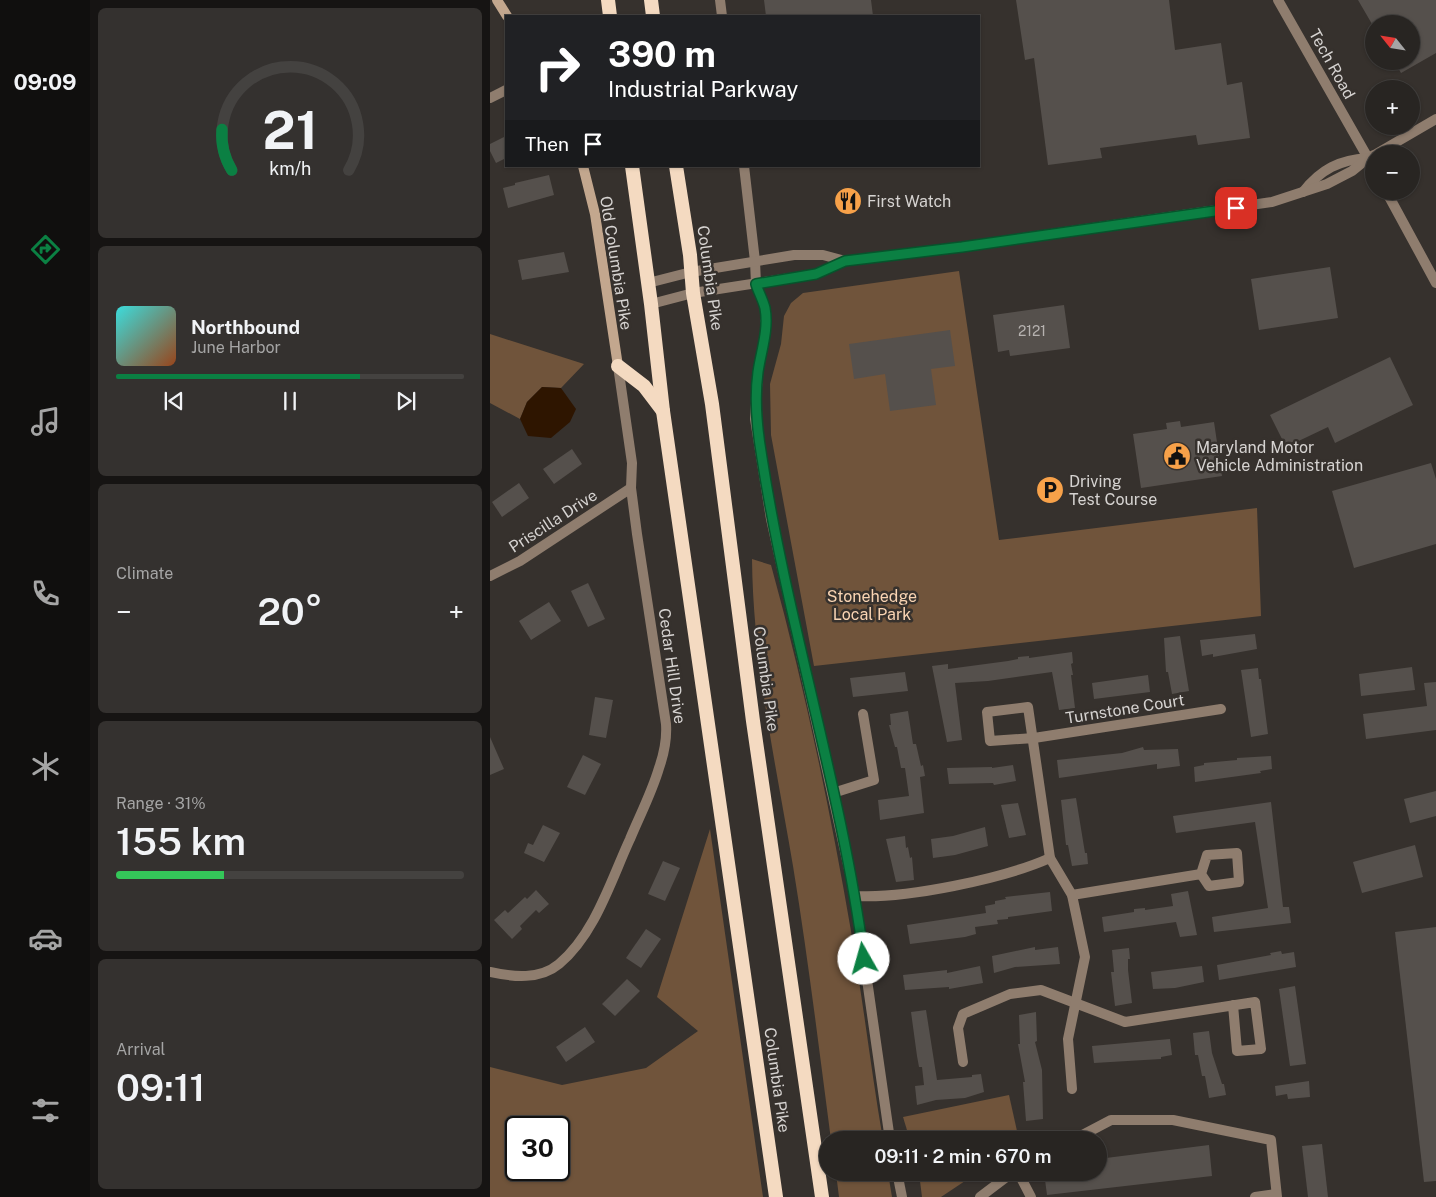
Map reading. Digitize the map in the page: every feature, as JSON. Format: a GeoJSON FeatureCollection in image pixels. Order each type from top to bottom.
{"type":"FeatureCollection","features":[{"type":"Feature","properties":{"kind":"highway"},"geometry":{"type":"LineString","coordinates":[[608,0],[610,15]]}},
{"type":"Feature","properties":{"kind":"highway"},"geometry":{"type":"LineString","coordinates":[[651,0],[653,15]]}},
{"type":"Feature","properties":{"kind":"highway","name":"Columbia Pike"},"geometry":{"type":"LineString","coordinates":[[632,167],[651,304],[663,411],[776,1197]]}},
{"type":"Feature","properties":{"kind":"highway","name":"Columbia Pike"},"geometry":{"type":"LineString","coordinates":[[676,167],[693,293],[712,404],[753,721],[822,1197]]}},
{"type":"Feature","properties":{"kind":"highway"},"geometry":{"type":"LineString","coordinates":[[618,366],[644,386],[663,411]]}},
{"type":"Feature","properties":{"kind":"main road"},"geometry":{"type":"LineString","coordinates":[[497,0],[506,15]]}},
{"type":"Feature","properties":{"kind":"main road","name":"Old Columbia Pike"},"geometry":{"type":"LineString","coordinates":[[583,167],[595,214],[618,366]]}},
{"type":"Feature","properties":{"kind":"street"},"geometry":{"type":"LineString","coordinates":[[720,0],[722,15]]}},
{"type":"Feature","properties":{"kind":"street","name":"Tech Road"},"geometry":{"type":"LineString","coordinates":[[1278,0],[1365,145]]}},
{"type":"Feature","properties":{"kind":"street"},"geometry":{"type":"LineString","coordinates":[[490,98],[505,90]]}},
{"type":"Feature","properties":{"kind":"street"},"geometry":{"type":"LineString","coordinates":[[1391,145],[1436,119]]}},
{"type":"Feature","properties":{"kind":"street"},"geometry":{"type":"LineString","coordinates":[[651,304],[693,293],[816,274],[845,261],[962,247],[1272,202],[1303,192],[1312,180],[1346,160],[1365,157]]}},
{"type":"Feature","properties":{"kind":"street"},"geometry":{"type":"LineString","coordinates":[[744,167],[756,284],[765,308],[765,337],[758,372],[756,419],[771,519],[855,896],[889,1131]]}},
{"type":"Feature","properties":{"kind":"street"},"geometry":{"type":"LineString","coordinates":[[1391,200],[1436,283]]}},
{"type":"Feature","properties":{"kind":"street"},"geometry":{"type":"LineString","coordinates":[[648,283],[691,272],[808,254],[823,255],[845,261]]}},
{"type":"Feature","properties":{"kind":"street","name":"Cedar Hill Drive"},"geometry":{"type":"LineString","coordinates":[[490,972],[510,976],[538,974],[558,965],[573,950],[594,916],[659,768],[667,736],[631,488],[632,463],[618,366]]}},
{"type":"Feature","properties":{"kind":"street","name":"Priscilla Drive"},"geometry":{"type":"LineString","coordinates":[[490,576],[520,561],[631,488]]}},
{"type":"Feature","properties":{"kind":"street"},"geometry":{"type":"LineString","coordinates":[[1034,738],[990,741],[987,712],[1028,707],[1034,738],[1050,858],[1072,895],[1085,957],[1068,1039],[1072,1090]]}},
{"type":"Feature","properties":{"kind":"street","name":"Turnstone Court"},"geometry":{"type":"LineString","coordinates":[[1034,738],[1221,709]]}},
{"type":"Feature","properties":{"kind":"street"},"geometry":{"type":"LineString","coordinates":[[833,793],[874,780],[863,714]]}},
{"type":"Feature","properties":{"kind":"street"},"geometry":{"type":"LineString","coordinates":[[855,896],[868,897],[927,890],[974,881],[1037,864],[1050,858]]}},
{"type":"Feature","properties":{"kind":"street"},"geometry":{"type":"LineString","coordinates":[[1072,895],[1200,874]]}},
{"type":"Feature","properties":{"kind":"street"},"geometry":{"type":"LineString","coordinates":[[963,1062],[958,1028],[963,1014],[1010,994],[1041,990],[1125,1022],[1233,1005],[1256,1002],[1261,1048],[1237,1051],[1233,1005]]}},
{"type":"Feature","properties":{"kind":"street"},"geometry":{"type":"LineString","coordinates":[[1091,1131],[1112,1120],[1173,1120],[1271,1140],[1276,1196],[1255,1197]]}},
{"type":"Feature","properties":{"kind":"street"},"geometry":{"type":"LineString","coordinates":[[899,1181],[902,1197]]}},
{"type":"Feature","properties":{"kind":"street"},"geometry":{"type":"LineString","coordinates":[[980,1197],[1001,1181]]}},
{"type":"Feature","properties":{"kind":"street"},"geometry":{"type":"LineString","coordinates":[[1023,1181],[1031,1197]]}},
{"type":"Feature","properties":{"kind":"green space","name":"Stonehedge Local Park"},"geometry":{"type":"Polygon","coordinates":[[[959,271],[999,540],[1257,508],[1261,616],[814,666],[771,435],[770,384],[781,344],[784,316],[791,303],[803,293],[959,271]]]}},
{"type":"Feature","properties":{"kind":"green space"},"geometry":{"type":"Polygon","coordinates":[[[490,334],[584,364],[561,388],[542,387],[527,402],[520,419],[490,403],[490,334]]]}},
{"type":"Feature","properties":{"kind":"green space"},"geometry":{"type":"Polygon","coordinates":[[[752,559],[771,565],[805,701],[843,885],[882,1131],[830,1131],[793,866],[766,713],[753,598],[752,559]]]}},
{"type":"Feature","properties":{"kind":"green space"},"geometry":{"type":"Polygon","coordinates":[[[710,829],[763,1197],[490,1197],[490,1067],[562,1085],[646,1068],[698,1031],[657,997],[710,829]]]}},
{"type":"Feature","properties":{"kind":"green space"},"geometry":{"type":"Polygon","coordinates":[[[1009,1095],[1017,1131],[907,1131],[903,1117],[1009,1095]]]}},
{"type":"Feature","properties":{"kind":"green space"},"geometry":{"type":"Polygon","coordinates":[[[837,1181],[889,1181],[892,1197],[839,1197],[837,1181]]]}},
{"type":"Feature","properties":{"kind":"green space"},"geometry":{"type":"Polygon","coordinates":[[[920,1181],[965,1181],[941,1197],[922,1197],[920,1181]]]}},
{"type":"Feature","properties":{"kind":"shaded area"},"geometry":{"type":"Polygon","coordinates":[[[542,387],[561,388],[576,409],[570,422],[551,438],[528,436],[520,419],[527,402],[542,387]]]}},
{"type":"Feature","properties":{"kind":"building"},"geometry":{"type":"Polygon","coordinates":[[[764,0],[871,0],[873,15],[766,15],[764,0]]]}},
{"type":"Feature","properties":{"kind":"building"},"geometry":{"type":"Polygon","coordinates":[[[1016,0],[1169,0],[1175,50],[1221,43],[1227,85],[1242,82],[1250,138],[1198,145],[1196,135],[1100,148],[1102,158],[1048,165],[1034,58],[1025,60],[1016,0]]]}},
{"type":"Feature","properties":{"kind":"building"},"geometry":{"type":"Polygon","coordinates":[[[1358,0],[1436,0],[1436,53],[1420,62],[1420,15],[1367,15],[1358,0]]]}},
{"type":"Feature","properties":{"kind":"building"},"geometry":{"type":"Polygon","coordinates":[[[505,136],[505,158],[496,163],[490,151],[490,144],[505,136]]]}},
{"type":"Feature","properties":{"kind":"building"},"geometry":{"type":"Polygon","coordinates":[[[549,175],[554,195],[508,208],[503,188],[515,185],[515,183],[549,175]]]}},
{"type":"Feature","properties":{"kind":"building"},"geometry":{"type":"Polygon","coordinates":[[[564,252],[569,272],[522,280],[518,260],[564,252]]]}},
{"type":"Feature","properties":{"kind":"building"},"geometry":{"type":"Polygon","coordinates":[[[1330,267],[1338,318],[1259,330],[1251,279],[1330,267]]]}},
{"type":"Feature","properties":{"kind":"building"},"geometry":{"type":"Polygon","coordinates":[[[1064,305],[1070,348],[1010,356],[1009,350],[998,352],[993,315],[1064,305]]]}},
{"type":"Feature","properties":{"kind":"building"},"geometry":{"type":"Polygon","coordinates":[[[950,330],[955,366],[931,369],[936,405],[890,411],[885,374],[854,379],[849,344],[950,330]]]}},
{"type":"Feature","properties":{"kind":"building"},"geometry":{"type":"Polygon","coordinates":[[[1390,357],[1413,405],[1335,443],[1328,427],[1286,447],[1270,415],[1390,357]]]}},
{"type":"Feature","properties":{"kind":"building"},"geometry":{"type":"Polygon","coordinates":[[[1180,421],[1181,427],[1214,422],[1222,476],[1141,488],[1133,434],[1167,429],[1166,423],[1180,421]]]}},
{"type":"Feature","properties":{"kind":"building"},"geometry":{"type":"Polygon","coordinates":[[[572,449],[582,464],[554,484],[543,469],[572,449]]]}},
{"type":"Feature","properties":{"kind":"building"},"geometry":{"type":"Polygon","coordinates":[[[1431,463],[1436,479],[1436,544],[1354,568],[1332,491],[1431,463]]]}},
{"type":"Feature","properties":{"kind":"building"},"geometry":{"type":"Polygon","coordinates":[[[519,483],[529,498],[502,517],[492,502],[519,483]]]}},
{"type":"Feature","properties":{"kind":"building"},"geometry":{"type":"Polygon","coordinates":[[[588,583],[605,619],[588,627],[571,591],[588,583]]]}},
{"type":"Feature","properties":{"kind":"building"},"geometry":{"type":"Polygon","coordinates":[[[549,602],[561,621],[531,640],[519,621],[549,602]]]}},
{"type":"Feature","properties":{"kind":"building"},"geometry":{"type":"Polygon","coordinates":[[[1255,634],[1257,649],[1213,657],[1213,654],[1202,656],[1200,640],[1255,634]]]}},
{"type":"Feature","properties":{"kind":"building"},"geometry":{"type":"Polygon","coordinates":[[[1180,636],[1189,691],[1172,694],[1168,672],[1166,672],[1164,638],[1180,636]]]}},
{"type":"Feature","properties":{"kind":"building"},"geometry":{"type":"Polygon","coordinates":[[[1072,652],[1073,663],[1071,664],[1073,675],[1071,675],[1075,708],[1059,710],[1052,672],[988,681],[955,683],[962,740],[947,742],[932,666],[948,664],[948,669],[1008,661],[1018,659],[1018,657],[1029,656],[1029,658],[1072,652]]]}},
{"type":"Feature","properties":{"kind":"building"},"geometry":{"type":"Polygon","coordinates":[[[1412,667],[1415,690],[1361,696],[1359,674],[1412,667]]]}},
{"type":"Feature","properties":{"kind":"building"},"geometry":{"type":"Polygon","coordinates":[[[1258,668],[1268,734],[1251,737],[1241,670],[1258,668]]]}},
{"type":"Feature","properties":{"kind":"building"},"geometry":{"type":"Polygon","coordinates":[[[905,672],[908,691],[853,697],[850,678],[905,672]]]}},
{"type":"Feature","properties":{"kind":"building"},"geometry":{"type":"Polygon","coordinates":[[[1148,675],[1150,692],[1094,699],[1092,683],[1148,675]]]}},
{"type":"Feature","properties":{"kind":"building"},"geometry":{"type":"Polygon","coordinates":[[[1436,682],[1436,730],[1366,739],[1363,714],[1427,706],[1424,683],[1436,682]]]}},
{"type":"Feature","properties":{"kind":"building"},"geometry":{"type":"Polygon","coordinates":[[[595,697],[613,700],[606,738],[589,735],[595,697]]]}},
{"type":"Feature","properties":{"kind":"building"},"geometry":{"type":"Polygon","coordinates":[[[908,711],[913,744],[916,744],[925,776],[920,777],[924,813],[880,820],[878,800],[909,796],[905,768],[901,768],[897,747],[895,747],[889,725],[891,725],[890,714],[908,711]]]}},
{"type":"Feature","properties":{"kind":"building"},"geometry":{"type":"Polygon","coordinates":[[[490,737],[504,769],[490,775],[490,737]]]}},
{"type":"Feature","properties":{"kind":"building"},"geometry":{"type":"Polygon","coordinates":[[[1143,747],[1144,750],[1178,749],[1180,766],[1157,769],[1157,764],[1059,778],[1057,760],[1122,753],[1143,747]]]}},
{"type":"Feature","properties":{"kind":"building"},"geometry":{"type":"Polygon","coordinates":[[[583,755],[601,764],[585,795],[567,787],[583,755]]]}},
{"type":"Feature","properties":{"kind":"building"},"geometry":{"type":"Polygon","coordinates":[[[1271,756],[1272,769],[1260,771],[1261,773],[1195,782],[1194,767],[1204,765],[1204,763],[1237,760],[1237,758],[1271,756]]]}},
{"type":"Feature","properties":{"kind":"building"},"geometry":{"type":"Polygon","coordinates":[[[1013,765],[1016,781],[994,785],[993,783],[949,784],[947,768],[992,768],[1013,765]]]}},
{"type":"Feature","properties":{"kind":"building"},"geometry":{"type":"Polygon","coordinates":[[[1436,791],[1436,816],[1410,823],[1404,799],[1436,791]]]}},
{"type":"Feature","properties":{"kind":"building"},"geometry":{"type":"Polygon","coordinates":[[[1076,798],[1088,864],[1072,866],[1068,845],[1066,845],[1061,800],[1076,798]]]}},
{"type":"Feature","properties":{"kind":"building"},"geometry":{"type":"Polygon","coordinates":[[[1271,802],[1283,907],[1289,907],[1291,923],[1214,932],[1212,917],[1268,908],[1255,822],[1176,833],[1173,816],[1271,802]]]}},
{"type":"Feature","properties":{"kind":"building"},"geometry":{"type":"Polygon","coordinates":[[[1018,803],[1026,835],[1009,838],[1001,805],[1018,803]]]}},
{"type":"Feature","properties":{"kind":"building"},"geometry":{"type":"Polygon","coordinates":[[[543,825],[560,833],[544,862],[524,853],[528,843],[533,845],[543,825]]]}},
{"type":"Feature","properties":{"kind":"building"},"geometry":{"type":"Polygon","coordinates":[[[985,827],[988,846],[955,855],[933,858],[931,839],[953,836],[985,827]]]}},
{"type":"Feature","properties":{"kind":"building"},"geometry":{"type":"Polygon","coordinates":[[[905,836],[906,848],[908,847],[910,858],[912,857],[914,880],[896,882],[886,839],[905,836]]]}},
{"type":"Feature","properties":{"kind":"building"},"geometry":{"type":"Polygon","coordinates":[[[1415,845],[1423,877],[1362,893],[1353,862],[1415,845]]]}},
{"type":"Feature","properties":{"kind":"building"},"geometry":{"type":"Polygon","coordinates":[[[663,861],[680,868],[665,901],[648,894],[663,861]]]}},
{"type":"Feature","properties":{"kind":"building"},"geometry":{"type":"Polygon","coordinates":[[[536,890],[549,904],[539,913],[536,910],[520,926],[522,929],[512,939],[494,920],[505,910],[508,913],[525,897],[527,899],[536,890]]]}},
{"type":"Feature","properties":{"kind":"building"},"geometry":{"type":"Polygon","coordinates":[[[1188,891],[1197,935],[1180,937],[1176,922],[1104,932],[1102,917],[1134,912],[1134,909],[1145,908],[1145,910],[1173,906],[1171,894],[1188,891]]]}},
{"type":"Feature","properties":{"kind":"building"},"geometry":{"type":"Polygon","coordinates":[[[1050,892],[1052,911],[997,920],[998,924],[975,927],[976,934],[965,937],[910,944],[907,925],[986,913],[985,906],[995,904],[995,901],[1006,899],[1005,897],[1050,892]]]}},
{"type":"Feature","properties":{"kind":"building"},"geometry":{"type":"Polygon","coordinates":[[[1436,927],[1436,1181],[1424,1182],[1395,932],[1436,927]]]}},
{"type":"Feature","properties":{"kind":"building"},"geometry":{"type":"Polygon","coordinates":[[[646,929],[661,939],[641,968],[626,958],[646,929]]]}},
{"type":"Feature","properties":{"kind":"building"},"geometry":{"type":"Polygon","coordinates":[[[1035,947],[1035,950],[1058,947],[1060,964],[1015,967],[994,973],[992,956],[1035,947]]]}},
{"type":"Feature","properties":{"kind":"building"},"geometry":{"type":"Polygon","coordinates":[[[1129,948],[1128,970],[1132,1003],[1115,1006],[1111,972],[1114,972],[1112,950],[1129,948]]]}},
{"type":"Feature","properties":{"kind":"building"},"geometry":{"type":"Polygon","coordinates":[[[1281,951],[1282,954],[1294,952],[1296,967],[1219,980],[1217,965],[1271,955],[1270,953],[1281,951]]]}},
{"type":"Feature","properties":{"kind":"building"},"geometry":{"type":"Polygon","coordinates":[[[980,966],[983,983],[949,989],[949,987],[905,990],[903,975],[947,970],[947,973],[980,966]]]}},
{"type":"Feature","properties":{"kind":"building"},"geometry":{"type":"Polygon","coordinates":[[[1202,966],[1204,982],[1175,988],[1153,989],[1151,972],[1202,966]]]}},
{"type":"Feature","properties":{"kind":"building"},"geometry":{"type":"Polygon","coordinates":[[[627,979],[640,991],[615,1016],[602,1004],[627,979]]]}},
{"type":"Feature","properties":{"kind":"building"},"geometry":{"type":"Polygon","coordinates":[[[1295,986],[1306,1064],[1290,1066],[1279,989],[1295,986]]]}},
{"type":"Feature","properties":{"kind":"building"},"geometry":{"type":"Polygon","coordinates":[[[926,1010],[937,1080],[972,1077],[972,1075],[981,1074],[984,1092],[965,1098],[936,1100],[917,1105],[915,1086],[924,1085],[922,1067],[919,1067],[917,1056],[911,1012],[926,1010]]]}},
{"type":"Feature","properties":{"kind":"building"},"geometry":{"type":"Polygon","coordinates":[[[1036,1012],[1037,1041],[1035,1042],[1042,1070],[1043,1119],[1026,1121],[1023,1082],[1025,1082],[1018,1044],[1020,1044],[1019,1015],[1036,1012]]]}},
{"type":"Feature","properties":{"kind":"building"},"geometry":{"type":"Polygon","coordinates":[[[585,1027],[595,1042],[566,1062],[556,1047],[585,1027]]]}},
{"type":"Feature","properties":{"kind":"building"},"geometry":{"type":"Polygon","coordinates":[[[1209,1031],[1212,1053],[1222,1084],[1224,1084],[1226,1095],[1209,1098],[1205,1076],[1202,1076],[1198,1055],[1195,1055],[1193,1033],[1209,1031]]]}},
{"type":"Feature","properties":{"kind":"building"},"geometry":{"type":"Polygon","coordinates":[[[1170,1039],[1172,1055],[1161,1057],[1161,1059],[1094,1063],[1092,1046],[1170,1039]]]}},
{"type":"Feature","properties":{"kind":"building"},"geometry":{"type":"Polygon","coordinates":[[[1309,1081],[1310,1097],[1288,1099],[1287,1094],[1276,1096],[1275,1086],[1309,1081]]]}},
{"type":"Feature","properties":{"kind":"building"},"geometry":{"type":"Polygon","coordinates":[[[1322,1144],[1328,1197],[1308,1197],[1302,1146],[1322,1144]]]}},
{"type":"Feature","properties":{"kind":"building"},"geometry":{"type":"Polygon","coordinates":[[[1209,1145],[1212,1176],[1047,1195],[1045,1181],[1107,1181],[1107,1158],[1209,1145]]]}},
{"type":"Feature","properties":{"kind":"place","name":"First Watch"},"geometry":{"type":"Point","coordinates":[848,201]}},
{"type":"Feature","properties":{"kind":"place","name":"Maryland Motor Vehicle Administration"},"geometry":{"type":"Point","coordinates":[1177,456]}},
{"type":"Feature","properties":{"kind":"place","name":"Driving Test Course"},"geometry":{"type":"Point","coordinates":[1050,490]}},
{"type":"Feature","properties":{"kind":"route"},"geometry":{"type":"LineString","coordinates":[[864,959],[855,896],[771,519],[756,419],[758,372],[765,337],[765,308],[756,284],[816,274],[845,261],[962,247],[1236,208]]}}]}
